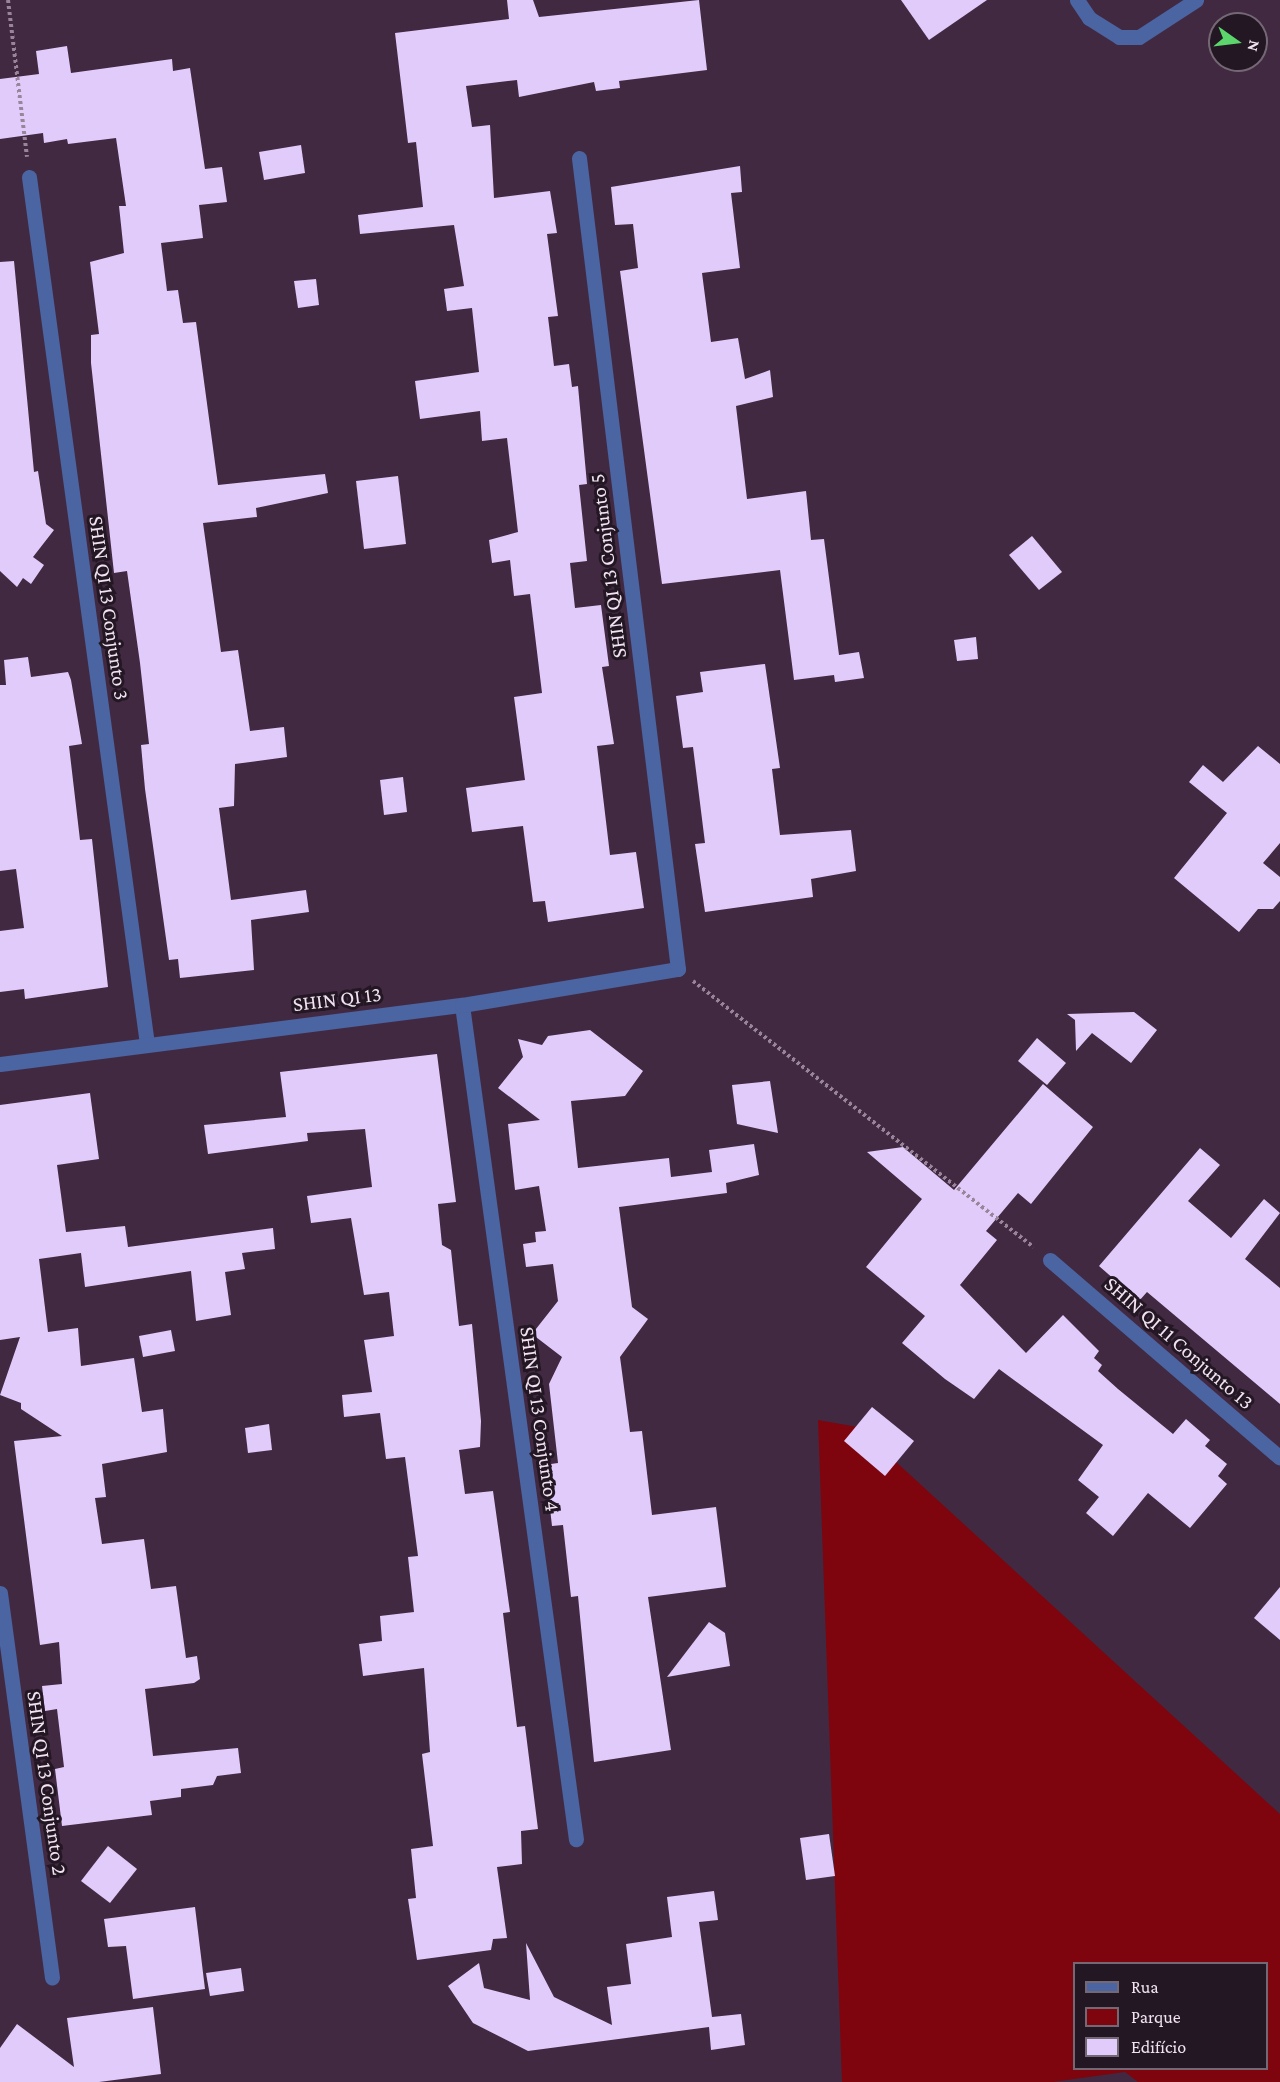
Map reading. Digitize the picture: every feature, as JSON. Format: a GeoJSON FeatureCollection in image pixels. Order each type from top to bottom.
{"type":"FeatureCollection","features":[{"type":"Feature","properties":{"kind":"street"},"geometry":{"type":"LineString","coordinates":[[1077,0],[1089,18],[1119,38],[1139,37],[1196,0]]}},
{"type":"Feature","properties":{"kind":"street","name":"SHIN QI 13 Conjunto 5"},"geometry":{"type":"LineString","coordinates":[[579,158],[678,969]]}},
{"type":"Feature","properties":{"kind":"street","name":"SHIN QI 13 Conjunto 3"},"geometry":{"type":"LineString","coordinates":[[29,177],[147,1044]]}},
{"type":"Feature","properties":{"kind":"street","name":"SHIN QI 13"},"geometry":{"type":"LineString","coordinates":[[0,1064],[462,1005],[678,969]]}},
{"type":"Feature","properties":{"kind":"street","name":"SHIN QI 13 Conjunto 4"},"geometry":{"type":"LineString","coordinates":[[462,1005],[576,1839]]}},
{"type":"Feature","properties":{"kind":"street","name":"SHIN QI 11 Conjunto 13"},"geometry":{"type":"LineString","coordinates":[[1050,1260],[1280,1458]]}},
{"type":"Feature","properties":{"kind":"street","name":"SHIN QI 13 Conjunto 2"},"geometry":{"type":"LineString","coordinates":[[0,1593],[52,1978]]}},
{"type":"Feature","properties":{"kind":"path"},"geometry":{"type":"LineString","coordinates":[[8,0],[29,177]]}},
{"type":"Feature","properties":{"kind":"path"},"geometry":{"type":"LineString","coordinates":[[678,969],[1050,1260]]}},
{"type":"Feature","properties":{"kind":"green space"},"geometry":{"type":"Polygon","coordinates":[[[818,1420],[858,1427],[1280,1814],[1280,2082],[1138,2082],[1125,2072],[1053,2082],[842,2082],[818,1420]]]}},
{"type":"Feature","properties":{"kind":"building"},"geometry":{"type":"Polygon","coordinates":[[[507,0],[533,0],[539,17],[699,0],[707,70],[619,81],[620,88],[596,91],[594,82],[519,97],[517,80],[466,86],[472,127],[490,125],[494,198],[550,191],[557,233],[547,234],[558,316],[548,317],[554,366],[569,364],[572,387],[578,386],[587,484],[579,485],[587,561],[570,563],[575,608],[601,605],[609,666],[602,667],[614,744],[597,746],[610,855],[636,852],[644,908],[548,922],[545,901],[533,902],[523,826],[472,832],[466,788],[525,780],[514,697],[542,693],[530,594],[514,596],[510,560],[492,563],[489,540],[518,532],[507,438],[482,441],[480,411],[420,419],[415,381],[479,372],[472,308],[447,311],[444,289],[464,286],[454,225],[360,234],[358,215],[423,207],[416,142],[408,143],[395,33],[509,19],[507,0]]]}},
{"type":"Feature","properties":{"kind":"building"},"geometry":{"type":"Polygon","coordinates":[[[901,0],[987,0],[929,40],[901,0]]]}},
{"type":"Feature","properties":{"kind":"building"},"geometry":{"type":"Polygon","coordinates":[[[67,46],[71,73],[172,59],[173,71],[190,68],[205,169],[222,167],[227,202],[199,205],[203,238],[161,243],[167,291],[178,290],[183,323],[196,322],[218,485],[325,474],[328,493],[256,508],[257,517],[203,523],[221,652],[238,650],[250,731],[284,727],[287,757],[235,764],[234,806],[219,808],[231,900],[306,890],[309,912],[251,920],[254,970],[180,978],[178,959],[169,960],[145,789],[141,745],[149,744],[140,663],[127,571],[114,573],[91,363],[91,335],[99,334],[90,262],[124,253],[119,206],[126,206],[116,138],[68,144],[67,139],[44,143],[43,133],[0,139],[0,79],[39,74],[36,51],[67,46]]]}},
{"type":"Feature","properties":{"kind":"building"},"geometry":{"type":"Polygon","coordinates":[[[301,145],[305,173],[264,180],[259,152],[301,145]]]}},
{"type":"Feature","properties":{"kind":"building"},"geometry":{"type":"Polygon","coordinates":[[[740,166],[742,192],[731,193],[740,268],[702,273],[711,342],[738,338],[745,379],[770,370],[773,397],[736,406],[747,499],[806,491],[811,540],[824,539],[839,655],[859,652],[864,678],[835,682],[834,675],[794,680],[780,570],[662,584],[620,271],[638,268],[633,224],[615,225],[611,187],[740,166]]]}},
{"type":"Feature","properties":{"kind":"building"},"geometry":{"type":"Polygon","coordinates":[[[14,261],[34,472],[38,471],[46,524],[54,530],[33,557],[44,565],[31,584],[23,578],[17,587],[0,571],[0,262],[14,261]]]}},
{"type":"Feature","properties":{"kind":"building"},"geometry":{"type":"Polygon","coordinates":[[[316,279],[319,305],[298,308],[294,281],[316,279]]]}},
{"type":"Feature","properties":{"kind":"building"},"geometry":{"type":"Polygon","coordinates":[[[398,476],[406,544],[364,549],[356,481],[398,476]]]}},
{"type":"Feature","properties":{"kind":"building"},"geometry":{"type":"Polygon","coordinates":[[[1032,536],[1062,572],[1039,590],[1009,555],[1032,536]]]}},
{"type":"Feature","properties":{"kind":"building"},"geometry":{"type":"Polygon","coordinates":[[[976,637],[978,659],[957,661],[954,640],[976,637]]]}},
{"type":"Feature","properties":{"kind":"building"},"geometry":{"type":"Polygon","coordinates":[[[28,657],[31,677],[68,672],[71,680],[82,744],[69,746],[80,840],[92,839],[108,987],[25,999],[24,989],[0,992],[0,931],[24,928],[16,869],[0,871],[0,685],[6,685],[4,660],[28,657]]]}},
{"type":"Feature","properties":{"kind":"building"},"geometry":{"type":"Polygon","coordinates":[[[765,664],[780,768],[772,769],[780,835],[851,830],[856,871],[811,879],[813,897],[705,912],[695,844],[705,843],[693,747],[683,748],[676,696],[703,692],[700,672],[765,664]]]}},
{"type":"Feature","properties":{"kind":"building"},"geometry":{"type":"Polygon","coordinates":[[[1258,746],[1280,764],[1280,843],[1263,863],[1280,877],[1280,901],[1273,909],[1258,909],[1239,932],[1174,878],[1227,813],[1189,782],[1203,765],[1223,782],[1258,746]]]}},
{"type":"Feature","properties":{"kind":"building"},"geometry":{"type":"Polygon","coordinates":[[[403,777],[407,812],[384,815],[380,780],[403,777]]]}},
{"type":"Feature","properties":{"kind":"building"},"geometry":{"type":"Polygon","coordinates":[[[1134,1012],[1157,1030],[1131,1063],[1092,1033],[1076,1051],[1075,1020],[1067,1014],[1134,1012]]]}},
{"type":"Feature","properties":{"kind":"building"},"geometry":{"type":"Polygon","coordinates":[[[590,1030],[643,1071],[625,1096],[571,1101],[578,1168],[669,1158],[671,1177],[712,1172],[709,1150],[754,1144],[759,1175],[726,1183],[727,1193],[619,1207],[632,1307],[648,1319],[620,1357],[630,1432],[642,1431],[652,1515],[716,1507],[726,1587],[648,1597],[671,1750],[594,1762],[578,1596],[571,1597],[563,1525],[552,1526],[548,1491],[554,1490],[551,1464],[558,1463],[549,1384],[562,1357],[532,1334],[558,1301],[553,1264],[526,1267],[523,1244],[536,1242],[535,1232],[546,1231],[539,1186],[515,1190],[508,1124],[540,1120],[498,1088],[523,1057],[518,1039],[542,1045],[548,1036],[590,1030]]]}},
{"type":"Feature","properties":{"kind":"building"},"geometry":{"type":"Polygon","coordinates":[[[1037,1038],[1066,1063],[1047,1085],[1018,1061],[1037,1038]]]}},
{"type":"Feature","properties":{"kind":"building"},"geometry":{"type":"Polygon","coordinates":[[[437,1054],[456,1202],[438,1204],[442,1245],[451,1250],[459,1326],[472,1324],[481,1421],[480,1447],[459,1450],[465,1494],[493,1491],[510,1612],[503,1613],[517,1727],[525,1726],[538,1829],[521,1831],[522,1864],[497,1867],[507,1938],[493,1939],[491,1950],[417,1960],[408,1899],[416,1898],[411,1849],[433,1846],[422,1754],[430,1752],[424,1668],[363,1676],[359,1644],[382,1641],[380,1616],[414,1612],[408,1557],[418,1556],[405,1457],[386,1459],[380,1413],[344,1417],[342,1395],[372,1392],[364,1340],[394,1336],[389,1292],[364,1295],[351,1218],[311,1223],[307,1196],[372,1187],[365,1129],[307,1133],[308,1141],[208,1154],[204,1125],[286,1117],[280,1072],[437,1054]]]}},
{"type":"Feature","properties":{"kind":"building"},"geometry":{"type":"Polygon","coordinates":[[[770,1081],[778,1133],[737,1124],[732,1085],[770,1081]]]}},
{"type":"Feature","properties":{"kind":"building"},"geometry":{"type":"Polygon","coordinates":[[[1043,1084],[1093,1127],[1031,1204],[1018,1193],[986,1231],[997,1240],[960,1285],[1026,1353],[1063,1315],[1099,1351],[1094,1358],[1102,1365],[1098,1371],[1118,1389],[1173,1434],[1186,1419],[1210,1440],[1205,1446],[1227,1464],[1218,1476],[1227,1484],[1190,1528],[1148,1493],[1113,1536],[1086,1513],[1099,1497],[1078,1480],[1103,1445],[999,1369],[974,1399],[945,1379],[902,1343],[925,1316],[866,1267],[922,1199],[867,1152],[903,1147],[954,1190],[1043,1084]]]}},
{"type":"Feature","properties":{"kind":"building"},"geometry":{"type":"Polygon","coordinates":[[[90,1093],[99,1159],[57,1165],[66,1232],[125,1226],[128,1247],[273,1228],[275,1249],[242,1253],[245,1269],[225,1272],[231,1315],[196,1321],[191,1271],[85,1287],[81,1253],[39,1259],[48,1332],[78,1328],[81,1366],[134,1358],[142,1412],[163,1409],[167,1452],[102,1464],[106,1497],[95,1498],[102,1544],[144,1539],[151,1589],[176,1586],[186,1658],[197,1656],[200,1679],[194,1683],[145,1689],[153,1756],[238,1748],[241,1773],[217,1776],[213,1785],[181,1789],[181,1797],[150,1801],[152,1815],[62,1826],[55,1769],[64,1767],[57,1709],[45,1711],[42,1686],[62,1684],[59,1642],[40,1645],[14,1441],[62,1436],[21,1409],[21,1403],[0,1395],[20,1337],[0,1340],[0,1105],[90,1093]]]}},
{"type":"Feature","properties":{"kind":"building"},"geometry":{"type":"Polygon","coordinates":[[[1200,1148],[1220,1165],[1188,1201],[1231,1238],[1264,1199],[1280,1213],[1245,1259],[1280,1288],[1280,1404],[1147,1292],[1139,1301],[1099,1266],[1200,1148]]]}},
{"type":"Feature","properties":{"kind":"building"},"geometry":{"type":"Polygon","coordinates":[[[171,1330],[175,1351],[143,1357],[139,1336],[171,1330]]]}},
{"type":"Feature","properties":{"kind":"building"},"geometry":{"type":"Polygon","coordinates":[[[872,1407],[914,1441],[885,1476],[844,1441],[872,1407]]]}},
{"type":"Feature","properties":{"kind":"building"},"geometry":{"type":"Polygon","coordinates":[[[269,1424],[272,1450],[248,1453],[245,1428],[269,1424]]]}},
{"type":"Feature","properties":{"kind":"building"},"geometry":{"type":"Polygon","coordinates":[[[1280,1587],[1280,1640],[1254,1618],[1280,1587]]]}},
{"type":"Feature","properties":{"kind":"building"},"geometry":{"type":"Polygon","coordinates":[[[709,1622],[725,1633],[730,1666],[667,1677],[709,1622]]]}},
{"type":"Feature","properties":{"kind":"building"},"geometry":{"type":"Polygon","coordinates":[[[829,1834],[835,1876],[806,1880],[800,1838],[829,1834]]]}},
{"type":"Feature","properties":{"kind":"building"},"geometry":{"type":"Polygon","coordinates":[[[108,1846],[137,1869],[110,1903],[81,1881],[108,1846]]]}},
{"type":"Feature","properties":{"kind":"building"},"geometry":{"type":"Polygon","coordinates":[[[714,1891],[718,1920],[699,1922],[712,2017],[741,2014],[745,2045],[711,2050],[709,2027],[528,2051],[473,2023],[448,1986],[479,1963],[484,1988],[530,2000],[526,1943],[554,1997],[612,2025],[607,1987],[631,1984],[626,1944],[672,1937],[667,1897],[714,1891]]]}},
{"type":"Feature","properties":{"kind":"building"},"geometry":{"type":"Polygon","coordinates":[[[195,1907],[205,1989],[133,1999],[126,1946],[108,1947],[104,1919],[195,1907]]]}},
{"type":"Feature","properties":{"kind":"building"},"geometry":{"type":"Polygon","coordinates":[[[241,1968],[244,1991],[210,1996],[206,1973],[241,1968]]]}},
{"type":"Feature","properties":{"kind":"building"},"geometry":{"type":"Polygon","coordinates":[[[153,2007],[161,2074],[99,2082],[0,2082],[0,2048],[17,2024],[74,2067],[67,2018],[153,2007]]]}}]}
